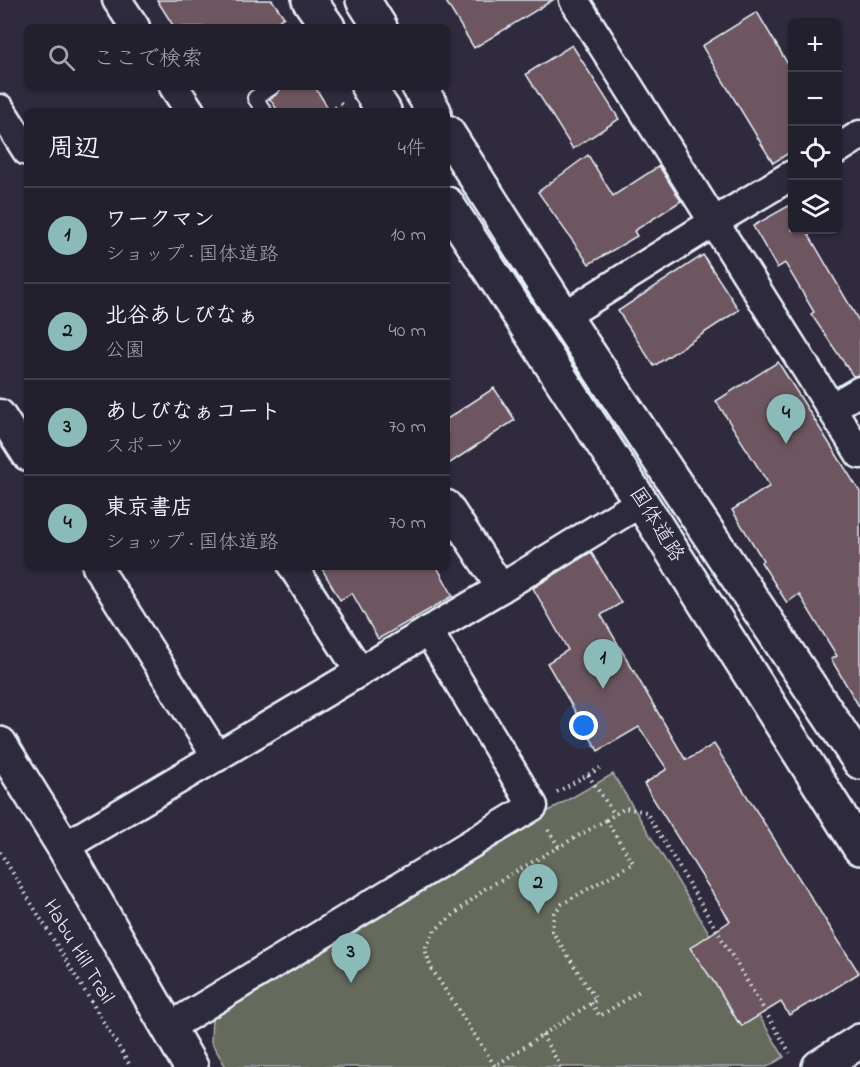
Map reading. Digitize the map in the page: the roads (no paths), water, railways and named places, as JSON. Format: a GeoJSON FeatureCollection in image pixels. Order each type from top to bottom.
{"type":"FeatureCollection","features":[{"type":"Feature","properties":{"kind":"main road"},"geometry":{"type":"LineString","coordinates":[[309,0],[326,24]]}},
{"type":"Feature","properties":{"kind":"main road"},"geometry":{"type":"LineString","coordinates":[[363,0],[379,24]]}},
{"type":"Feature","properties":{"kind":"main road"},"geometry":{"type":"LineString","coordinates":[[370,90],[382,108]]}},
{"type":"Feature","properties":{"kind":"main road"},"geometry":{"type":"LineString","coordinates":[[421,90],[432,108]]}},
{"type":"Feature","properties":{"kind":"main road","name":"国体道路"},"geometry":{"type":"LineString","coordinates":[[450,137],[564,316],[860,762]]}},
{"type":"Feature","properties":{"kind":"main road","name":"国体道路"},"geometry":{"type":"LineString","coordinates":[[450,209],[641,502],[860,848]]}},
{"type":"Feature","properties":{"kind":"main road"},"geometry":{"type":"LineString","coordinates":[[0,744],[64,847],[191,1067]]}},
{"type":"Feature","properties":{"kind":"main road"},"geometry":{"type":"LineString","coordinates":[[806,1063],[860,1041]]}},
{"type":"Feature","properties":{"kind":"street"},"geometry":{"type":"LineString","coordinates":[[117,0],[133,24]]}},
{"type":"Feature","properties":{"kind":"street"},"geometry":{"type":"LineString","coordinates":[[574,0],[860,453]]}},
{"type":"Feature","properties":{"kind":"street"},"geometry":{"type":"LineString","coordinates":[[176,90],[188,108]]}},
{"type":"Feature","properties":{"kind":"street"},"geometry":{"type":"LineString","coordinates":[[0,109],[24,146]]}},
{"type":"Feature","properties":{"kind":"street"},"geometry":{"type":"LineString","coordinates":[[842,146],[860,135]]}},
{"type":"Feature","properties":{"kind":"street"},"geometry":{"type":"LineString","coordinates":[[564,316],[788,178]]}},
{"type":"Feature","properties":{"kind":"street"},"geometry":{"type":"LineString","coordinates":[[831,408],[860,391]]}},
{"type":"Feature","properties":{"kind":"street"},"geometry":{"type":"LineString","coordinates":[[0,414],[24,451]]}},
{"type":"Feature","properties":{"kind":"street"},"geometry":{"type":"LineString","coordinates":[[64,847],[501,588],[641,502]]}},
{"type":"Feature","properties":{"kind":"street"},"geometry":{"type":"LineString","coordinates":[[450,511],[501,588]]}},
{"type":"Feature","properties":{"kind":"street"},"geometry":{"type":"LineString","coordinates":[[99,570],[217,757]]}},
{"type":"Feature","properties":{"kind":"street"},"geometry":{"type":"LineString","coordinates":[[295,570],[360,672]]}},
{"type":"Feature","properties":{"kind":"street"},"geometry":{"type":"LineString","coordinates":[[168,1028],[534,806],[428,631]]}},
{"type":"Feature","properties":{"kind":"lane"},"geometry":{"type":"LineString","coordinates":[[262,108],[255,98],[267,90]]}},
{"type":"Feature","properties":{"kind":"place","name":"東京書店"},"geometry":{"type":"Point","coordinates":[786,444]}},
{"type":"Feature","properties":{"kind":"place","name":"ワークマン"},"geometry":{"type":"Point","coordinates":[603,689]}},
{"type":"Feature","properties":{"kind":"place","name":"北谷あしびなぁ"},"geometry":{"type":"Point","coordinates":[538,914]}},
{"type":"Feature","properties":{"kind":"place","name":"あしびなぁコート"},"geometry":{"type":"Point","coordinates":[351,983]}}]}
